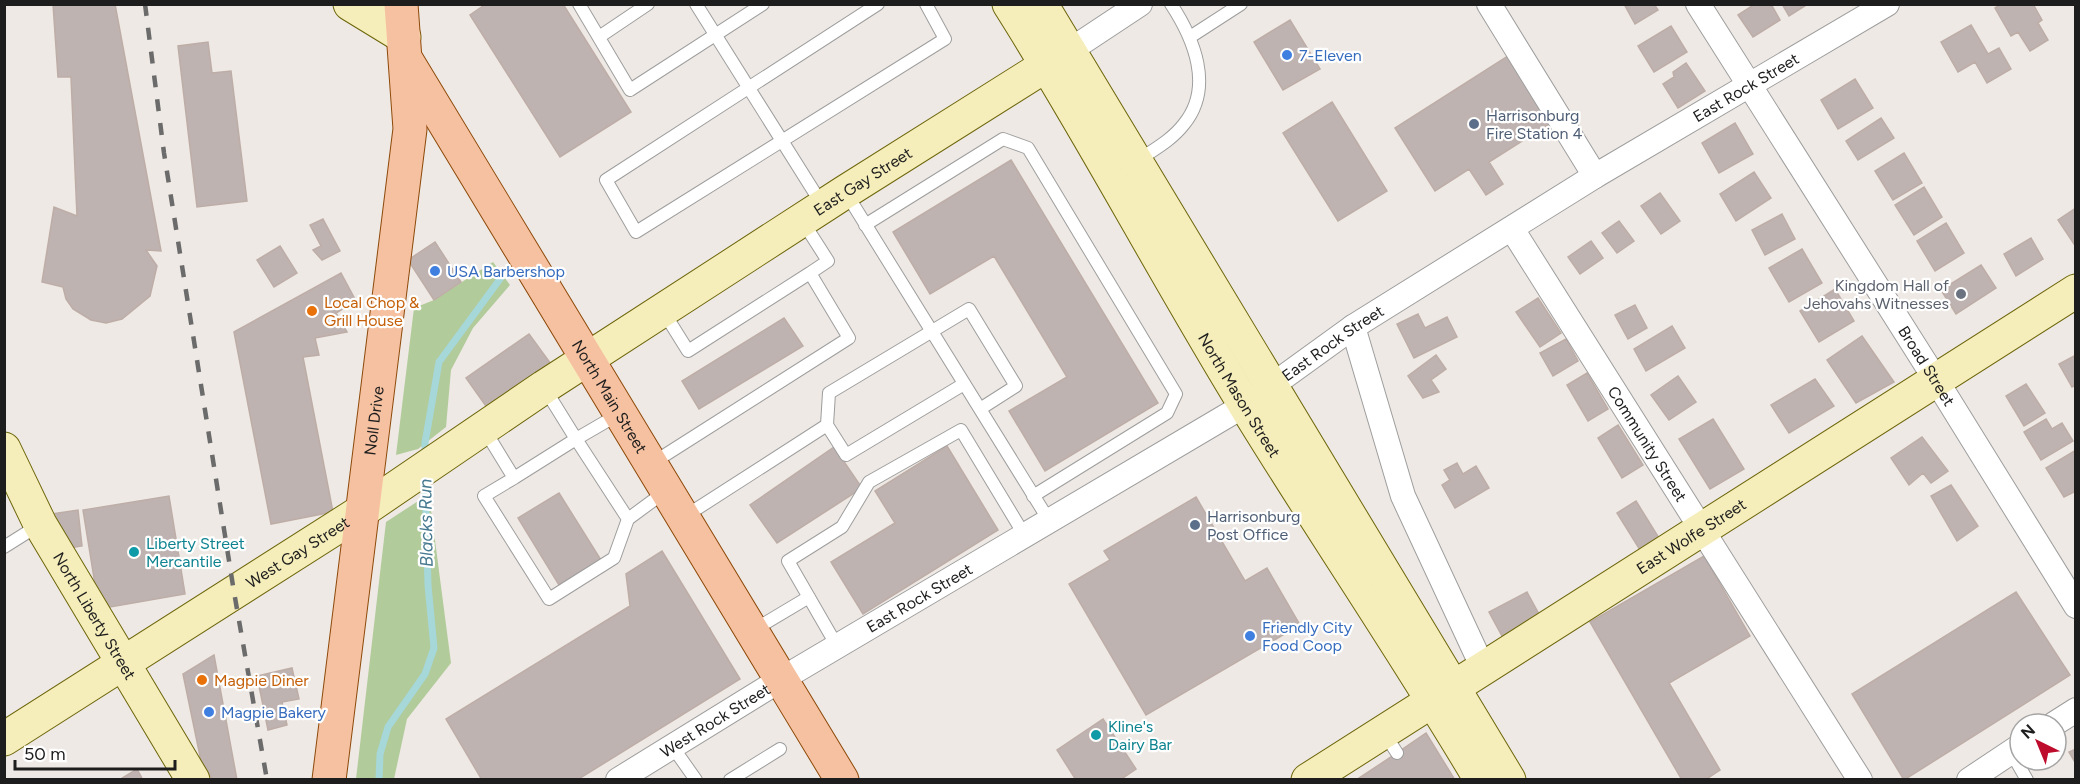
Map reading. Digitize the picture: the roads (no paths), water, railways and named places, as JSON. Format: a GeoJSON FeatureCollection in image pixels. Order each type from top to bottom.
{"type":"FeatureCollection","features":[{"type":"Feature","properties":{"kind":"main road","name":"North Main Street"},"geometry":{"type":"LineString","coordinates":[[401,4],[406,49],[587,359],[842,780]]}},
{"type":"Feature","properties":{"kind":"main road","name":"Noll Drive"},"geometry":{"type":"LineString","coordinates":[[329,780],[410,129],[406,49]]}},
{"type":"Feature","properties":{"kind":"street"},"geometry":{"type":"LineString","coordinates":[[350,4],[406,49]]}},
{"type":"Feature","properties":{"kind":"street","name":"North Mason Street"},"geometry":{"type":"LineString","coordinates":[[1009,4],[1058,58],[1136,161],[1272,386],[1444,694],[1482,780]]}},
{"type":"Feature","properties":{"kind":"street","name":"North Mason Street"},"geometry":{"type":"LineString","coordinates":[[1041,4],[1058,58],[1245,405],[1444,694],[1509,780]]}},
{"type":"Feature","properties":{"kind":"street","name":"East Gay Street"},"geometry":{"type":"LineString","coordinates":[[587,359],[1140,4]]}},
{"type":"Feature","properties":{"kind":"street"},"geometry":{"type":"LineString","coordinates":[[1489,4],[1595,176]]}},
{"type":"Feature","properties":{"kind":"street","name":"Broad Street"},"geometry":{"type":"LineString","coordinates":[[1698,4],[2076,606]]}},
{"type":"Feature","properties":{"kind":"street","name":"East Rock Street"},"geometry":{"type":"LineString","coordinates":[[780,680],[1245,405],[1353,327],[1595,176],[1887,4]]}},
{"type":"Feature","properties":{"kind":"street","name":"Community Street"},"geometry":{"type":"LineString","coordinates":[[1512,229],[1860,780]]}},
{"type":"Feature","properties":{"kind":"street","name":"East Wolfe Street"},"geometry":{"type":"LineString","coordinates":[[1319,777],[1390,743],[1444,694],[1483,668],[2076,291]]}},
{"type":"Feature","properties":{"kind":"street"},"geometry":{"type":"LineString","coordinates":[[1353,327],[1403,496],[1483,668]]}},
{"type":"Feature","properties":{"kind":"street","name":"West Gay Street"},"geometry":{"type":"LineString","coordinates":[[4,739],[362,511],[587,359]]}},
{"type":"Feature","properties":{"kind":"street","name":"North Liberty Street"},"geometry":{"type":"LineString","coordinates":[[4,449],[13,472],[40,524],[193,780]]}},
{"type":"Feature","properties":{"kind":"street","name":"West Rock Street"},"geometry":{"type":"LineString","coordinates":[[618,780],[780,680]]}},
{"type":"Feature","properties":{"kind":"street"},"geometry":{"type":"LineString","coordinates":[[1969,780],[2008,754]]}},
{"type":"Feature","properties":{"kind":"lane"},"geometry":{"type":"LineString","coordinates":[[579,4],[630,90],[763,4]]}},
{"type":"Feature","properties":{"kind":"lane"},"geometry":{"type":"LineString","coordinates":[[599,37],[648,4]]}},
{"type":"Feature","properties":{"kind":"lane"},"geometry":{"type":"LineString","coordinates":[[663,311],[688,351],[828,261],[824,207],[696,4]]}},
{"type":"Feature","properties":{"kind":"lane"},"geometry":{"type":"LineString","coordinates":[[878,4],[606,180],[636,232],[945,39],[926,4]]}},
{"type":"Feature","properties":{"kind":"lane"},"geometry":{"type":"LineString","coordinates":[[1136,161],[1169,139],[1185,124],[1200,91],[1199,66],[1190,37],[1171,4]]}},
{"type":"Feature","properties":{"kind":"lane"},"geometry":{"type":"LineString","coordinates":[[1190,37],[1241,4]]}},
{"type":"Feature","properties":{"kind":"lane"},"geometry":{"type":"LineString","coordinates":[[866,225],[1003,139],[1028,148],[1176,394],[1167,413],[1034,496]]}},
{"type":"Feature","properties":{"kind":"lane"},"geometry":{"type":"LineString","coordinates":[[824,207],[866,225],[1050,522]]}},
{"type":"Feature","properties":{"kind":"lane"},"geometry":{"type":"LineString","coordinates":[[620,414],[484,496],[549,599],[614,558],[628,519],[666,491],[849,338],[810,273]]}},
{"type":"Feature","properties":{"kind":"lane"},"geometry":{"type":"LineString","coordinates":[[964,384],[846,455],[827,425],[829,393],[969,309],[1016,386],[980,409]]}},
{"type":"Feature","properties":{"kind":"lane"},"geometry":{"type":"LineString","coordinates":[[544,387],[628,519]]}},
{"type":"Feature","properties":{"kind":"lane"},"geometry":{"type":"LineString","coordinates":[[666,491],[827,425]]}},
{"type":"Feature","properties":{"kind":"lane"},"geometry":{"type":"LineString","coordinates":[[483,428],[514,478]]}},
{"type":"Feature","properties":{"kind":"lane"},"geometry":{"type":"LineString","coordinates":[[837,646],[788,561],[842,527],[869,482],[961,430],[1025,536]]}},
{"type":"Feature","properties":{"kind":"lane"},"geometry":{"type":"LineString","coordinates":[[4,547],[40,524]]}},
{"type":"Feature","properties":{"kind":"lane"},"geometry":{"type":"LineString","coordinates":[[751,631],[809,597]]}},
{"type":"Feature","properties":{"kind":"lane"},"geometry":{"type":"LineString","coordinates":[[672,746],[696,780]]}},
{"type":"Feature","properties":{"kind":"lane"},"geometry":{"type":"LineString","coordinates":[[730,780],[780,749]]}},
{"type":"Feature","properties":{"kind":"waterway","name":"Blacks Run"},"geometry":{"type":"LineString","coordinates":[[425,457],[425,443],[439,362],[503,275]]}},
{"type":"Feature","properties":{"kind":"waterway","name":"Blacks Run"},"geometry":{"type":"LineString","coordinates":[[379,780],[380,754],[388,727],[425,674],[434,648],[428,585],[425,480]]}},
{"type":"Feature","properties":{"kind":"railway"},"geometry":{"type":"LineString","coordinates":[[145,4],[164,153],[234,592],[267,780]]}},
{"type":"Feature","properties":{"kind":"place","name":"7-Eleven"},"geometry":{"type":"Point","coordinates":[1287,55]}},
{"type":"Feature","properties":{"kind":"place","name":"Harrisonburg Fire Station 4"},"geometry":{"type":"Point","coordinates":[1474,124]}},
{"type":"Feature","properties":{"kind":"place","name":"USA Barbershop"},"geometry":{"type":"Point","coordinates":[435,271]}},
{"type":"Feature","properties":{"kind":"place","name":"Kingdom Hall of Jehovahs Witnesses"},"geometry":{"type":"Point","coordinates":[1961,294]}},
{"type":"Feature","properties":{"kind":"place","name":"Local Chop & Grill House"},"geometry":{"type":"Point","coordinates":[312,311]}},
{"type":"Feature","properties":{"kind":"place","name":"Harrisonburg Post Office"},"geometry":{"type":"Point","coordinates":[1195,525]}},
{"type":"Feature","properties":{"kind":"place","name":"Liberty Street Mercantile"},"geometry":{"type":"Point","coordinates":[134,552]}},
{"type":"Feature","properties":{"kind":"place","name":"Friendly City Food Coop"},"geometry":{"type":"Point","coordinates":[1250,636]}},
{"type":"Feature","properties":{"kind":"place","name":"Magpie Diner"},"geometry":{"type":"Point","coordinates":[202,680]}},
{"type":"Feature","properties":{"kind":"place","name":"Magpie Bakery"},"geometry":{"type":"Point","coordinates":[209,712]}},
{"type":"Feature","properties":{"kind":"place","name":"Kline's Dairy Bar"},"geometry":{"type":"Point","coordinates":[1096,735]}}]}
